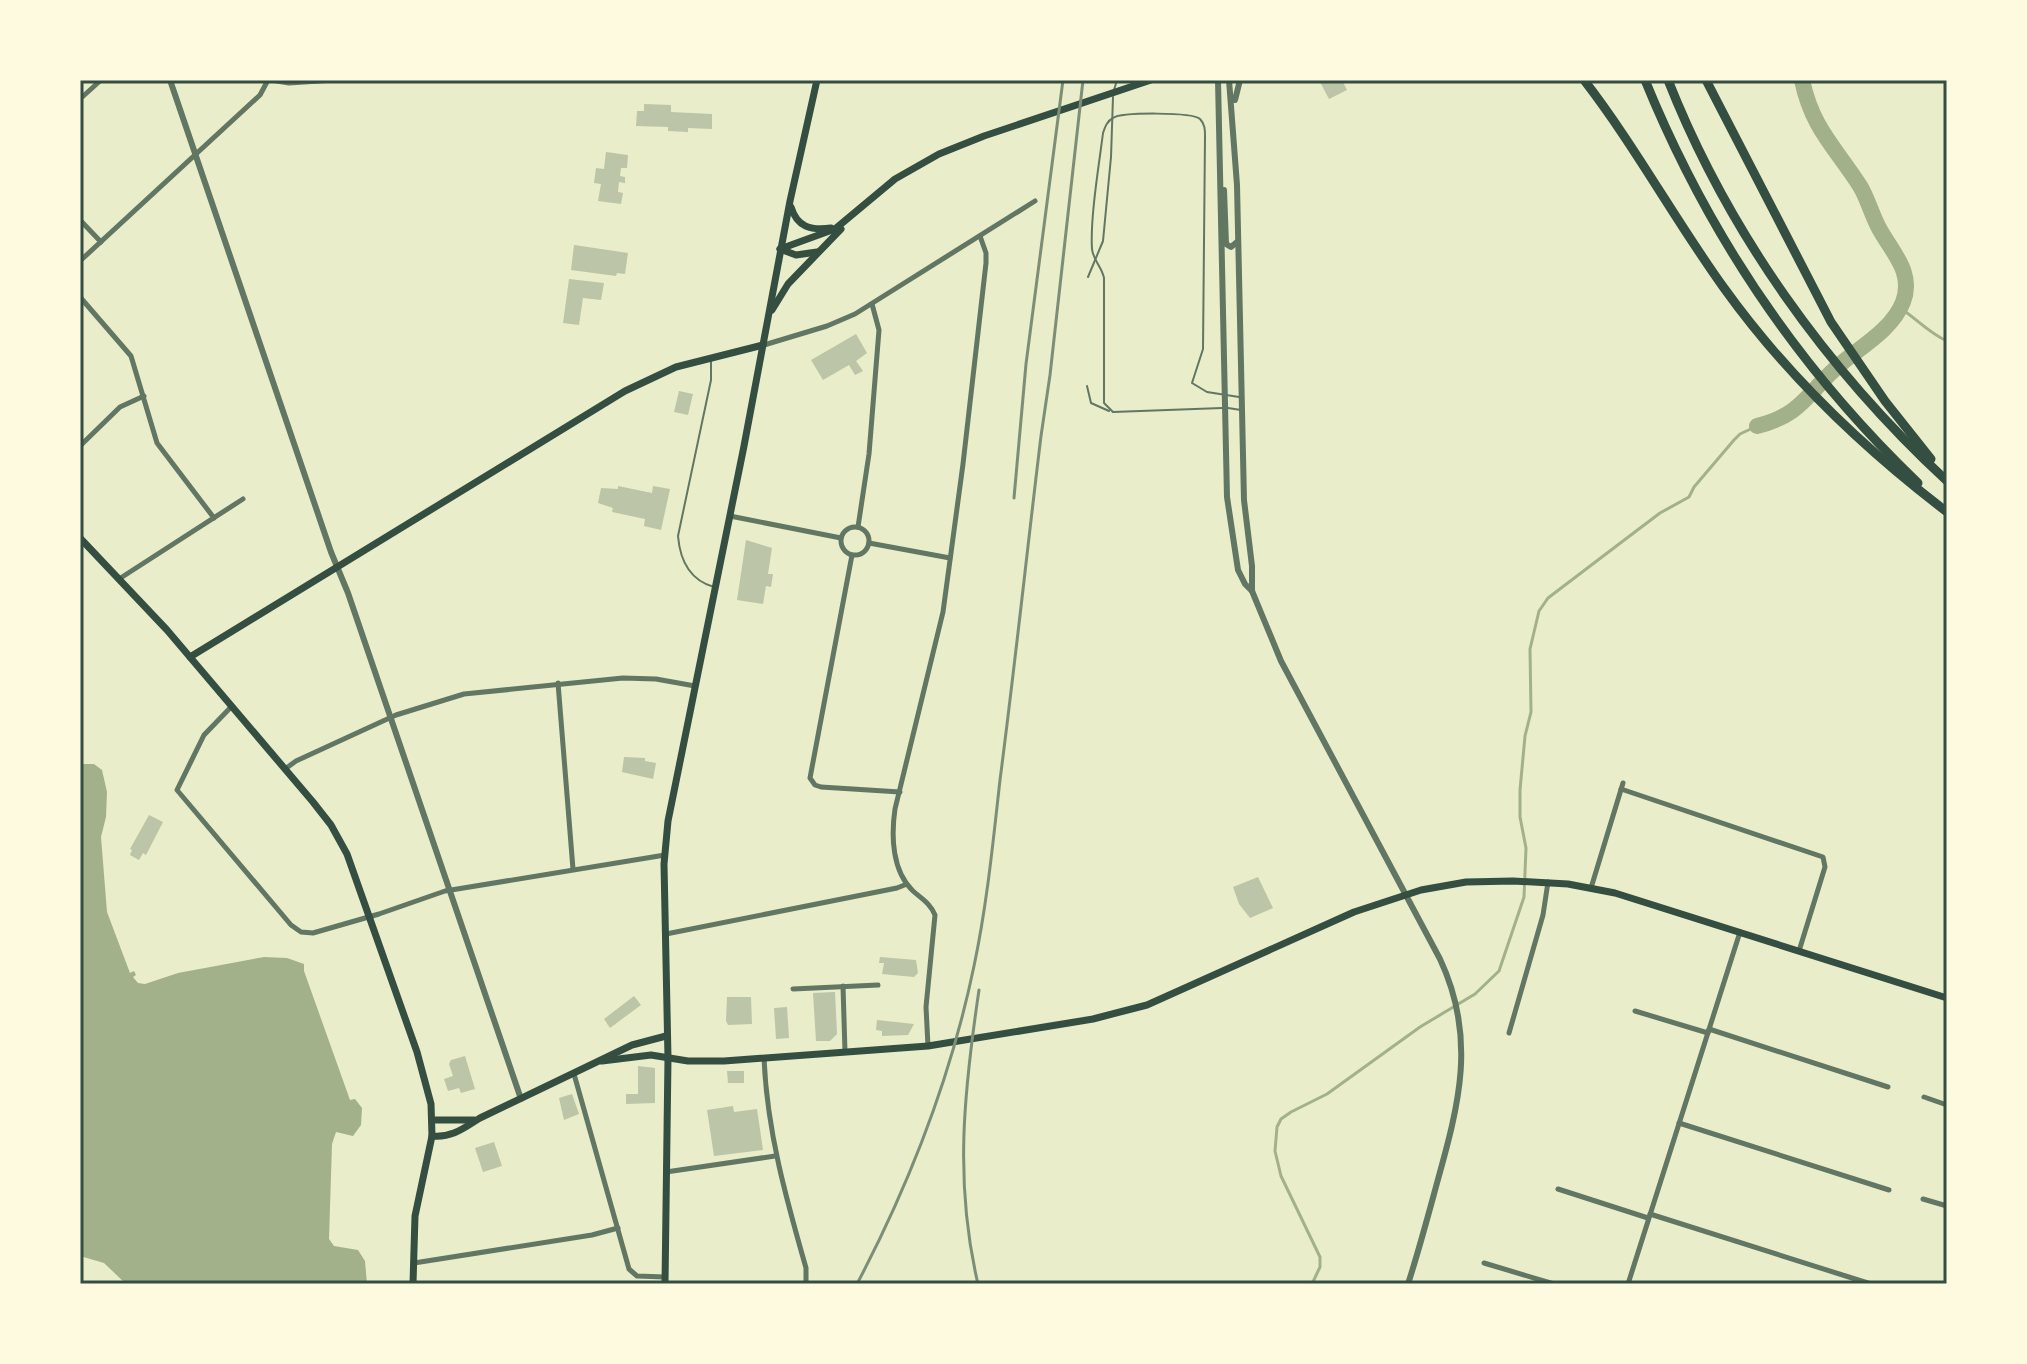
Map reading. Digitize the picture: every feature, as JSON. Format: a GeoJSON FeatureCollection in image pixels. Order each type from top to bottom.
{"type":"FeatureCollection","features":[{"type":"Feature","properties":{"kind":"highway"},"geometry":{"type":"LineString","coordinates":[[1584,80],[1722,286],[1794,373],[1887,464],[1947,511]]}},
{"type":"Feature","properties":{"kind":"highway"},"geometry":{"type":"LineString","coordinates":[[1645,80],[1678,155],[1720,234],[1759,295],[1835,396],[1947,511]]}},
{"type":"Feature","properties":{"kind":"highway"},"geometry":{"type":"LineString","coordinates":[[1668,80],[1729,206],[1776,281],[1851,382],[1947,479]]}},
{"type":"Feature","properties":{"kind":"highway"},"geometry":{"type":"LineString","coordinates":[[1706,80],[1839,334],[1863,371],[1947,479]]}},
{"type":"Feature","properties":{"kind":"main road"},"geometry":{"type":"LineString","coordinates":[[665,1281],[668,1058],[665,855],[669,813],[730,516],[780,249],[817,80]]}},
{"type":"Feature","properties":{"kind":"main road"},"geometry":{"type":"LineString","coordinates":[[780,249],[829,232],[905,173],[953,148],[1151,80]]}},
{"type":"Feature","properties":{"kind":"main road"},"geometry":{"type":"LineString","coordinates":[[790,201],[794,217],[810,229],[833,227],[856,212]]}},
{"type":"Feature","properties":{"kind":"main road"},"geometry":{"type":"LineString","coordinates":[[768,316],[788,284],[856,212]]}},
{"type":"Feature","properties":{"kind":"main road"},"geometry":{"type":"LineString","coordinates":[[780,249],[802,255],[822,249]]}},
{"type":"Feature","properties":{"kind":"main road"},"geometry":{"type":"LineString","coordinates":[[190,657],[625,391],[676,367],[763,345]]}},
{"type":"Feature","properties":{"kind":"main road"},"geometry":{"type":"LineString","coordinates":[[80,538],[190,657],[337,834],[370,917],[424,1074],[433,1120],[415,1216],[413,1284]]}},
{"type":"Feature","properties":{"kind":"main road"},"geometry":{"type":"LineString","coordinates":[[602,1061],[634,1056],[688,1061],[845,1053],[928,1046],[1081,1021],[1147,1005],[1343,916],[1405,894],[1466,882],[1536,881],[1591,888],[1640,900],[1947,998]]}},
{"type":"Feature","properties":{"kind":"main road"},"geometry":{"type":"LineString","coordinates":[[432,1136],[453,1134],[480,1118],[638,1043],[666,1036]]}},
{"type":"Feature","properties":{"kind":"main road"},"geometry":{"type":"LineString","coordinates":[[433,1120],[480,1118]]}},
{"type":"Feature","properties":{"kind":"street"},"geometry":{"type":"LineString","coordinates":[[80,99],[101,80]]}},
{"type":"Feature","properties":{"kind":"street"},"geometry":{"type":"LineString","coordinates":[[170,80],[521,1099]]}},
{"type":"Feature","properties":{"kind":"street"},"geometry":{"type":"LineString","coordinates":[[80,261],[196,157],[260,95],[270,80],[289,83],[334,80]]}},
{"type":"Feature","properties":{"kind":"street"},"geometry":{"type":"LineString","coordinates":[[1218,80],[1229,522],[1238,570],[1252,591],[1281,661],[1440,959],[1451,986],[1460,1023],[1462,1066],[1457,1109],[1408,1284]]}},
{"type":"Feature","properties":{"kind":"street"},"geometry":{"type":"LineString","coordinates":[[1229,80],[1234,116],[1244,513],[1252,566],[1252,591]]}},
{"type":"Feature","properties":{"kind":"street"},"geometry":{"type":"LineString","coordinates":[[1234,116],[1240,80]]}},
{"type":"Feature","properties":{"kind":"street"},"geometry":{"type":"LineString","coordinates":[[1220,151],[1228,247],[1234,246],[1238,234]]}},
{"type":"Feature","properties":{"kind":"street"},"geometry":{"type":"LineString","coordinates":[[763,345],[838,323],[1035,201]]}},
{"type":"Feature","properties":{"kind":"street"},"geometry":{"type":"LineString","coordinates":[[80,220],[101,242]]}},
{"type":"Feature","properties":{"kind":"street"},"geometry":{"type":"LineString","coordinates":[[928,1046],[926,1014],[935,920],[929,904],[907,884],[898,867],[893,837],[894,816],[940,626],[986,263],[980,236]]}},
{"type":"Feature","properties":{"kind":"street"},"geometry":{"type":"LineString","coordinates":[[80,297],[131,356],[160,447],[214,518]]}},
{"type":"Feature","properties":{"kind":"street"},"geometry":{"type":"LineString","coordinates":[[858,527],[869,454],[879,330],[872,304]]}},
{"type":"Feature","properties":{"kind":"street"},"geometry":{"type":"LineString","coordinates":[[80,446],[120,407],[144,396]]}},
{"type":"Feature","properties":{"kind":"street"},"geometry":{"type":"LineString","coordinates":[[119,579],[243,499]]}},
{"type":"Feature","properties":{"kind":"street"},"geometry":{"type":"LineString","coordinates":[[730,516],[841,538]]}},
{"type":"Feature","properties":{"kind":"street"},"geometry":{"type":"LineString","coordinates":[[858,527],[867,534],[869,543],[863,553],[852,555],[842,548],[841,538],[847,529],[858,527]]}},
{"type":"Feature","properties":{"kind":"street"},"geometry":{"type":"LineString","coordinates":[[869,543],[950,558]]}},
{"type":"Feature","properties":{"kind":"street"},"geometry":{"type":"LineString","coordinates":[[852,555],[810,768],[811,781],[821,787],[900,792]]}},
{"type":"Feature","properties":{"kind":"street"},"geometry":{"type":"LineString","coordinates":[[285,769],[296,761],[391,718],[457,695],[630,678],[695,686]]}},
{"type":"Feature","properties":{"kind":"street"},"geometry":{"type":"LineString","coordinates":[[558,683],[573,869]]}},
{"type":"Feature","properties":{"kind":"street"},"geometry":{"type":"LineString","coordinates":[[232,706],[203,736],[178,783],[178,793],[297,931],[313,933],[449,890],[665,855]]}},
{"type":"Feature","properties":{"kind":"street"},"geometry":{"type":"LineString","coordinates":[[1591,888],[1622,786],[1823,857],[1825,867],[1799,951]]}},
{"type":"Feature","properties":{"kind":"street"},"geometry":{"type":"LineString","coordinates":[[1509,1033],[1543,915],[1548,882]]}},
{"type":"Feature","properties":{"kind":"street"},"geometry":{"type":"LineString","coordinates":[[665,934],[907,884]]}},
{"type":"Feature","properties":{"kind":"street"},"geometry":{"type":"LineString","coordinates":[[1628,1284],[1740,932]]}},
{"type":"Feature","properties":{"kind":"street"},"geometry":{"type":"LineString","coordinates":[[793,989],[878,985]]}},
{"type":"Feature","properties":{"kind":"street"},"geometry":{"type":"LineString","coordinates":[[843,986],[845,1053]]}},
{"type":"Feature","properties":{"kind":"street"},"geometry":{"type":"LineString","coordinates":[[1635,1011],[1888,1087]]}},
{"type":"Feature","properties":{"kind":"street"},"geometry":{"type":"LineString","coordinates":[[764,1057],[775,1156],[806,1268],[806,1284]]}},
{"type":"Feature","properties":{"kind":"street"},"geometry":{"type":"LineString","coordinates":[[574,1074],[631,1272],[665,1281]]}},
{"type":"Feature","properties":{"kind":"street"},"geometry":{"type":"LineString","coordinates":[[1924,1097],[1947,1105]]}},
{"type":"Feature","properties":{"kind":"street"},"geometry":{"type":"LineString","coordinates":[[1679,1123],[1889,1190]]}},
{"type":"Feature","properties":{"kind":"street"},"geometry":{"type":"LineString","coordinates":[[666,1172],[775,1156]]}},
{"type":"Feature","properties":{"kind":"street"},"geometry":{"type":"LineString","coordinates":[[1558,1189],[1871,1284]]}},
{"type":"Feature","properties":{"kind":"street"},"geometry":{"type":"LineString","coordinates":[[1923,1199],[1947,1206]]}},
{"type":"Feature","properties":{"kind":"street"},"geometry":{"type":"LineString","coordinates":[[413,1263],[577,1238],[618,1228]]}},
{"type":"Feature","properties":{"kind":"street"},"geometry":{"type":"LineString","coordinates":[[1484,1263],[1554,1284]]}},
{"type":"Feature","properties":{"kind":"lane"},"geometry":{"type":"LineString","coordinates":[[1088,277],[1103,241],[1112,149],[1111,106],[1117,81]]}},
{"type":"Feature","properties":{"kind":"lane"},"geometry":{"type":"LineString","coordinates":[[1113,412],[1106,407],[1103,399],[1104,278],[1094,259],[1092,239],[1106,124],[1113,117],[1127,114],[1187,115],[1198,118],[1205,131],[1203,349],[1192,383],[1207,392],[1241,397]]}},
{"type":"Feature","properties":{"kind":"lane"},"geometry":{"type":"LineString","coordinates":[[710,359],[711,380],[678,536],[681,554],[690,572],[702,582],[716,587]]}},
{"type":"Feature","properties":{"kind":"lane"},"geometry":{"type":"LineString","coordinates":[[1087,386],[1091,403],[1113,412],[1241,410]]}},
{"type":"Feature","properties":{"kind":"shaded area"},"geometry":{"type":"Polygon","coordinates":[[[80,764],[94,764],[102,770],[107,792],[101,837],[107,912],[130,973],[134,971],[136,975],[133,977],[138,983],[264,957],[287,958],[304,964],[350,1100],[355,1099],[362,1108],[361,1125],[353,1136],[336,1132],[332,1144],[329,1239],[334,1246],[358,1250],[365,1261],[367,1284],[126,1284],[104,1263],[80,1256],[80,764]]]}},
{"type":"Feature","properties":{"kind":"building"},"geometry":{"type":"Polygon","coordinates":[[[1319,80],[1342,80],[1347,90],[1329,99],[1319,80]]]}},
{"type":"Feature","properties":{"kind":"building"},"geometry":{"type":"Polygon","coordinates":[[[644,104],[671,105],[671,112],[712,114],[712,129],[688,128],[688,132],[668,131],[668,127],[636,126],[637,111],[644,111],[644,104]]]}},
{"type":"Feature","properties":{"kind":"building"},"geometry":{"type":"Polygon","coordinates":[[[606,152],[628,155],[627,168],[621,168],[620,176],[625,177],[625,183],[619,182],[618,192],[623,193],[621,204],[598,201],[601,184],[594,183],[596,168],[604,169],[606,152]]]}},
{"type":"Feature","properties":{"kind":"building"},"geometry":{"type":"Polygon","coordinates":[[[574,245],[628,253],[625,274],[617,273],[616,276],[571,270],[574,245]]]}},
{"type":"Feature","properties":{"kind":"building"},"geometry":{"type":"Polygon","coordinates":[[[569,279],[604,283],[601,300],[583,298],[579,325],[563,323],[569,279]]]}},
{"type":"Feature","properties":{"kind":"building"},"geometry":{"type":"Polygon","coordinates":[[[856,334],[867,353],[856,361],[863,371],[855,375],[849,365],[823,380],[811,360],[856,334]]]}},
{"type":"Feature","properties":{"kind":"building"},"geometry":{"type":"Polygon","coordinates":[[[679,391],[693,394],[688,415],[674,412],[679,391]]]}},
{"type":"Feature","properties":{"kind":"building"},"geometry":{"type":"Polygon","coordinates":[[[618,486],[652,493],[653,486],[670,489],[661,530],[644,526],[645,519],[612,512],[613,508],[598,503],[601,488],[618,489],[618,486]]]}},
{"type":"Feature","properties":{"kind":"building"},"geometry":{"type":"Polygon","coordinates":[[[746,540],[772,548],[768,574],[773,574],[771,587],[766,586],[763,604],[737,600],[746,540]]]}},
{"type":"Feature","properties":{"kind":"building"},"geometry":{"type":"Polygon","coordinates":[[[624,757],[645,758],[645,761],[656,763],[653,779],[622,772],[624,757]]]}},
{"type":"Feature","properties":{"kind":"building"},"geometry":{"type":"Polygon","coordinates":[[[149,815],[163,822],[146,855],[143,853],[139,860],[130,855],[130,849],[149,815]]]}},
{"type":"Feature","properties":{"kind":"building"},"geometry":{"type":"Polygon","coordinates":[[[1258,877],[1273,908],[1250,918],[1239,904],[1233,887],[1258,877]]]}},
{"type":"Feature","properties":{"kind":"building"},"geometry":{"type":"Polygon","coordinates":[[[880,957],[916,960],[918,973],[914,977],[882,974],[884,963],[879,963],[880,957]]]}},
{"type":"Feature","properties":{"kind":"building"},"geometry":{"type":"Polygon","coordinates":[[[835,992],[837,1034],[830,1041],[816,1041],[813,993],[835,992]]]}},
{"type":"Feature","properties":{"kind":"building"},"geometry":{"type":"Polygon","coordinates":[[[634,996],[641,1005],[610,1028],[604,1019],[634,996]]]}},
{"type":"Feature","properties":{"kind":"building"},"geometry":{"type":"Polygon","coordinates":[[[727,997],[751,997],[752,1024],[728,1025],[727,997]]]}},
{"type":"Feature","properties":{"kind":"building"},"geometry":{"type":"Polygon","coordinates":[[[787,1007],[789,1038],[776,1039],[774,1008],[787,1007]]]}},
{"type":"Feature","properties":{"kind":"building"},"geometry":{"type":"Polygon","coordinates":[[[877,1020],[914,1024],[908,1035],[882,1036],[882,1031],[876,1030],[877,1020]]]}},
{"type":"Feature","properties":{"kind":"building"},"geometry":{"type":"Polygon","coordinates":[[[465,1056],[475,1089],[461,1093],[459,1088],[448,1091],[444,1079],[453,1076],[449,1064],[451,1060],[465,1056]]]}},
{"type":"Feature","properties":{"kind":"building"},"geometry":{"type":"Polygon","coordinates":[[[638,1066],[655,1068],[655,1103],[626,1104],[626,1094],[638,1094],[638,1066]]]}},
{"type":"Feature","properties":{"kind":"building"},"geometry":{"type":"Polygon","coordinates":[[[727,1071],[744,1071],[744,1083],[728,1083],[727,1071]]]}},
{"type":"Feature","properties":{"kind":"building"},"geometry":{"type":"Polygon","coordinates":[[[572,1094],[579,1114],[564,1120],[559,1098],[572,1094]]]}},
{"type":"Feature","properties":{"kind":"building"},"geometry":{"type":"Polygon","coordinates":[[[733,1106],[734,1112],[757,1109],[763,1150],[714,1156],[707,1110],[733,1106]]]}},
{"type":"Feature","properties":{"kind":"building"},"geometry":{"type":"Polygon","coordinates":[[[494,1142],[502,1166],[483,1172],[475,1148],[494,1142]]]}},
{"type":"Feature","properties":{"kind":"waterway"},"geometry":{"type":"LineString","coordinates":[[1757,426],[1786,415],[1805,400],[1831,372],[1892,320],[1906,292],[1900,264],[1877,225],[1860,186],[1818,124],[1802,80]]}},
{"type":"Feature","properties":{"kind":"waterway"},"geometry":{"type":"LineString","coordinates":[[1900,308],[1947,341]]}},
{"type":"Feature","properties":{"kind":"waterway"},"geometry":{"type":"LineString","coordinates":[[1312,1284],[1320,1267],[1320,1257],[1281,1176],[1275,1151],[1277,1127],[1281,1119],[1291,1112],[1327,1094],[1420,1027],[1475,994],[1499,971],[1524,897],[1526,848],[1520,817],[1520,790],[1525,736],[1531,712],[1530,649],[1539,611],[1548,598],[1660,513],[1689,497],[1734,440],[1757,426]]}},
{"type":"Feature","properties":{"kind":"railway"},"geometry":{"type":"LineString","coordinates":[[1014,498],[1026,364],[1063,80]]}},
{"type":"Feature","properties":{"kind":"railway"},"geometry":{"type":"LineString","coordinates":[[857,1284],[927,1129],[965,1007],[979,943],[1050,375],[1083,80]]}},
{"type":"Feature","properties":{"kind":"railway"},"geometry":{"type":"LineString","coordinates":[[978,1284],[966,1210],[964,1137],[969,1064],[979,990]]}}]}
